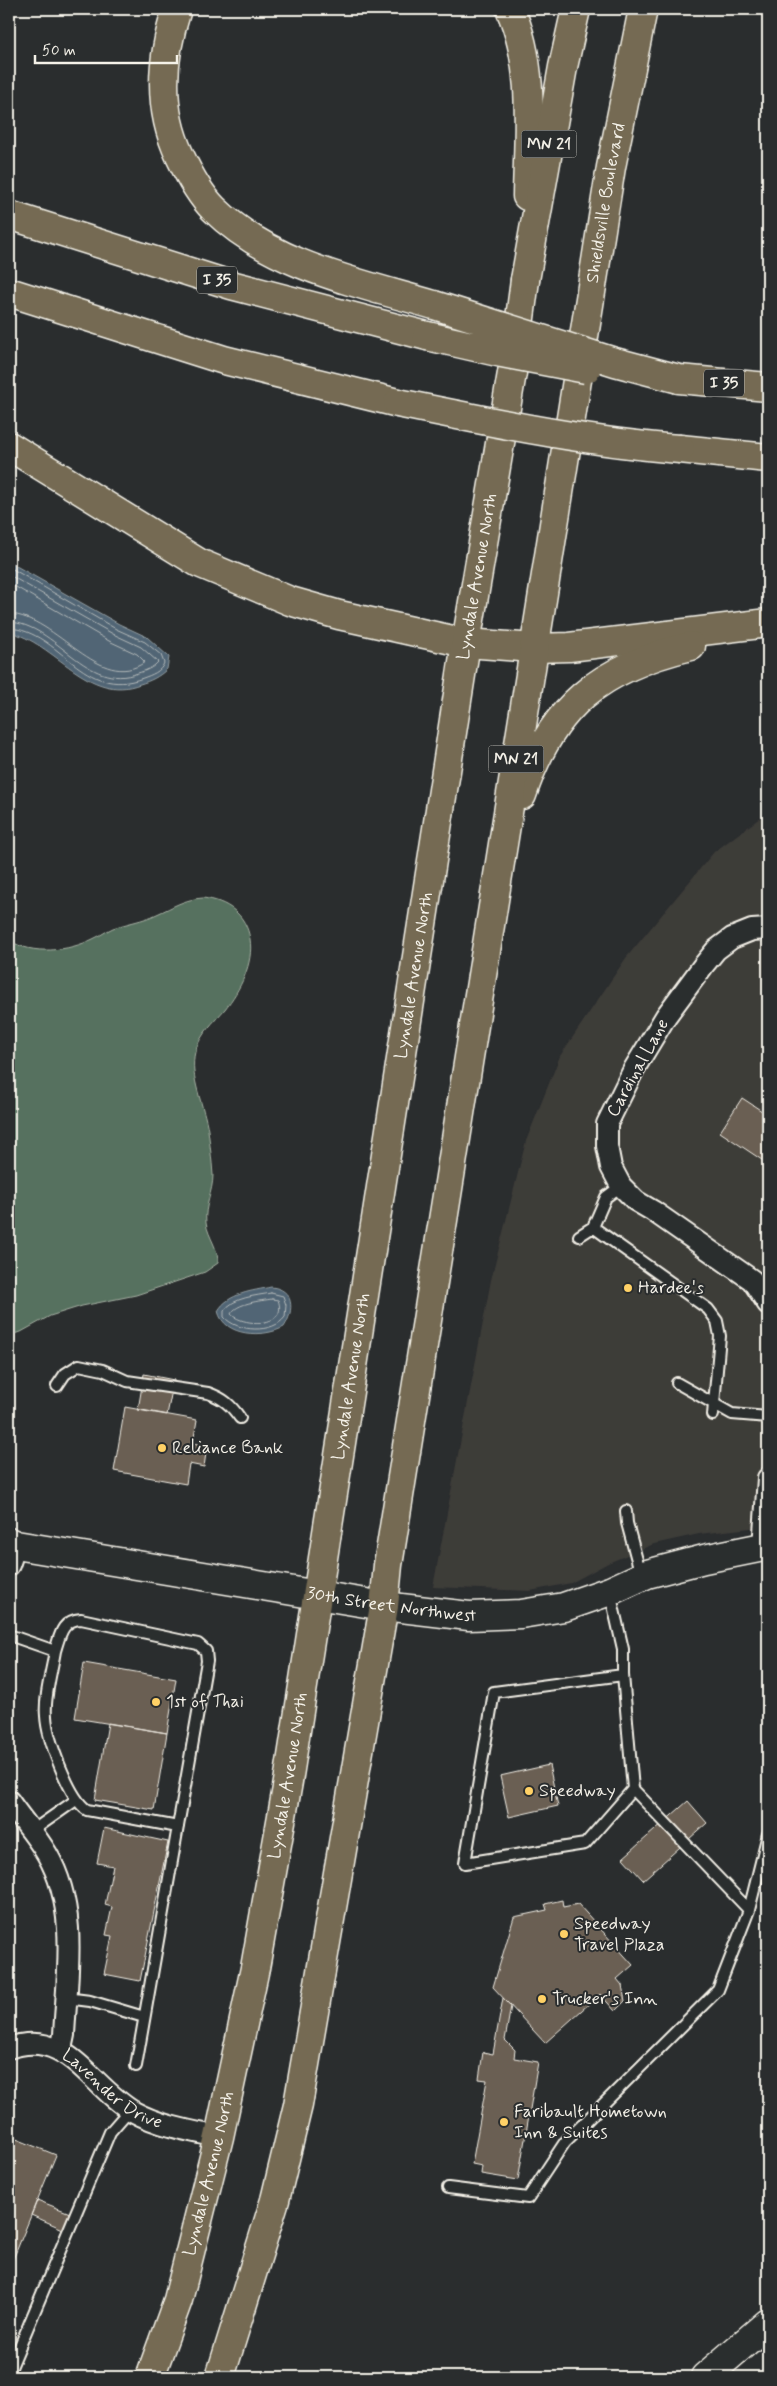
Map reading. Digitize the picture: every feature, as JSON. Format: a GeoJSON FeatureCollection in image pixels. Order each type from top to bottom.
{"type":"FeatureCollection","features":[{"type":"Feature","properties":{"kind":"main road"},"geometry":{"type":"LineString","coordinates":[[177,9],[168,37],[163,73],[165,110],[175,146],[190,178],[213,208],[241,232],[273,251],[352,281],[615,362],[679,379]]}},
{"type":"Feature","properties":{"kind":"main road"},"geometry":{"type":"LineString","coordinates":[[510,9],[522,48],[528,115],[525,280]]}},
{"type":"Feature","properties":{"kind":"main road","name":"MN 21"},"geometry":{"type":"LineString","coordinates":[[525,280],[563,67],[576,9]]}},
{"type":"Feature","properties":{"kind":"main road","name":"Shieldsville Boulevard"},"geometry":{"type":"LineString","coordinates":[[535,648],[619,119],[643,9]]}},
{"type":"Feature","properties":{"kind":"main road","name":"I 35"},"geometry":{"type":"LineString","coordinates":[[9,215],[231,285],[427,336],[502,353],[590,369],[768,387]]}},
{"type":"Feature","properties":{"kind":"main road","name":"Lyndale Avenue North"},"geometry":{"type":"LineString","coordinates":[[150,2377],[178,2300],[219,2137],[254,1968],[285,1802],[466,642],[513,367],[525,280]]}},
{"type":"Feature","properties":{"kind":"main road"},"geometry":{"type":"LineString","coordinates":[[9,292],[224,360],[398,403],[556,434],[628,445],[768,458]]}},
{"type":"Feature","properties":{"kind":"main road"},"geometry":{"type":"LineString","coordinates":[[9,446],[191,558],[247,584],[290,601],[339,615],[466,642],[535,648],[570,647],[768,623]]}},
{"type":"Feature","properties":{"kind":"main road"},"geometry":{"type":"LineString","coordinates":[[220,2377],[275,2200],[298,2104],[384,1606],[388,1565],[498,871],[527,781],[540,749],[552,728],[589,690],[610,675],[636,662],[661,653],[768,630]]}},
{"type":"Feature","properties":{"kind":"main road","name":"MN 21"},"geometry":{"type":"LineString","coordinates":[[498,871],[535,648]]}},
{"type":"Feature","properties":{"kind":"street","name":"Cardinal Lane"},"geometry":{"type":"LineString","coordinates":[[768,929],[752,930],[739,935],[716,950],[666,1016],[634,1069],[607,1124],[606,1146],[611,1167],[621,1186],[636,1201],[653,1210],[752,1280],[768,1304]]}},
{"type":"Feature","properties":{"kind":"street"},"geometry":{"type":"LineString","coordinates":[[766,1547],[768,1478]]}},
{"type":"Feature","properties":{"kind":"street","name":"30th Street Northwest"},"geometry":{"type":"LineString","coordinates":[[11,1550],[384,1606],[468,1616],[521,1614],[564,1607],[610,1591],[641,1576],[704,1559],[766,1547]]}},
{"type":"Feature","properties":{"kind":"street"},"geometry":{"type":"LineString","coordinates":[[9,1801],[47,1854],[64,1894],[69,1934],[64,2035],[61,2050]]}},
{"type":"Feature","properties":{"kind":"street","name":"Lavender Drive"},"geometry":{"type":"LineString","coordinates":[[9,2048],[25,2043],[40,2043],[61,2050],[130,2109],[168,2125],[219,2137]]}},
{"type":"Feature","properties":{"kind":"street"},"geometry":{"type":"LineString","coordinates":[[705,2377],[768,2322]]}},
{"type":"Feature","properties":{"kind":"lane"},"geometry":{"type":"LineString","coordinates":[[579,1236],[593,1227],[606,1197],[621,1186]]}},
{"type":"Feature","properties":{"kind":"lane"},"geometry":{"type":"LineString","coordinates":[[593,1227],[708,1309],[717,1321],[720,1336],[713,1416]]}},
{"type":"Feature","properties":{"kind":"lane"},"geometry":{"type":"LineString","coordinates":[[57,1386],[72,1368],[78,1364],[88,1365],[128,1381],[208,1393],[220,1397],[231,1406],[240,1418]]}},
{"type":"Feature","properties":{"kind":"lane"},"geometry":{"type":"LineString","coordinates":[[677,1383],[732,1414],[768,1417]]}},
{"type":"Feature","properties":{"kind":"lane"},"geometry":{"type":"LineString","coordinates":[[626,1511],[627,1523],[641,1576]]}},
{"type":"Feature","properties":{"kind":"lane"},"geometry":{"type":"LineString","coordinates":[[610,1591],[623,1649],[623,1675],[633,1790],[749,1910]]}},
{"type":"Feature","properties":{"kind":"lane"},"geometry":{"type":"LineString","coordinates":[[136,2066],[144,2016],[178,1827],[207,1661],[206,1651],[198,1644],[81,1619],[73,1619],[63,1627],[55,1651],[45,1716],[52,1744],[76,1800],[86,1810],[178,1827]]}},
{"type":"Feature","properties":{"kind":"lane"},"geometry":{"type":"LineString","coordinates":[[9,1635],[55,1651]]}},
{"type":"Feature","properties":{"kind":"lane"},"geometry":{"type":"LineString","coordinates":[[623,1675],[494,1692],[465,1863],[585,1844],[633,1790]]}},
{"type":"Feature","properties":{"kind":"lane"},"geometry":{"type":"LineString","coordinates":[[32,1831],[76,1800]]}},
{"type":"Feature","properties":{"kind":"lane"},"geometry":{"type":"LineString","coordinates":[[448,2188],[528,2198],[565,2142],[718,1990],[749,1910],[768,1834]]}},
{"type":"Feature","properties":{"kind":"lane"},"geometry":{"type":"LineString","coordinates":[[66,1998],[90,2001],[144,2016]]}},
{"type":"Feature","properties":{"kind":"lane"},"geometry":{"type":"LineString","coordinates":[[9,2372],[110,2132],[130,2109]]}},
{"type":"Feature","properties":{"kind":"shaded area"},"geometry":{"type":"Polygon","coordinates":[[[768,812],[768,1526],[699,1534],[654,1544],[608,1563],[571,1583],[530,1591],[433,1587],[491,1280],[526,1141],[560,1056],[626,958],[714,852],[768,812]]]}},
{"type":"Feature","properties":{"kind":"green space"},"geometry":{"type":"Polygon","coordinates":[[[203,898],[220,902],[240,916],[248,930],[251,948],[248,967],[241,985],[231,1002],[200,1040],[195,1052],[195,1081],[206,1120],[213,1169],[213,1181],[206,1211],[206,1223],[217,1253],[218,1263],[205,1272],[136,1295],[82,1306],[50,1316],[21,1332],[9,1335],[9,940],[18,945],[39,950],[62,949],[83,943],[113,928],[146,918],[184,902],[203,898]]]}},
{"type":"Feature","properties":{"kind":"water"},"geometry":{"type":"Polygon","coordinates":[[[9,562],[119,624],[147,637],[169,657],[167,669],[154,678],[140,684],[121,688],[104,686],[72,669],[42,647],[26,638],[9,632],[9,562]]]}},
{"type":"Feature","properties":{"kind":"water"},"geometry":{"type":"Polygon","coordinates":[[[271,1287],[284,1292],[290,1301],[290,1314],[284,1327],[266,1333],[246,1333],[228,1326],[222,1320],[218,1311],[228,1300],[242,1294],[271,1287]]]}},
{"type":"Feature","properties":{"kind":"building"},"geometry":{"type":"Polygon","coordinates":[[[742,1098],[768,1115],[768,1164],[720,1132],[742,1098]]]}},
{"type":"Feature","properties":{"kind":"building"},"geometry":{"type":"Polygon","coordinates":[[[144,1374],[174,1380],[167,1415],[138,1410],[144,1374]]]}},
{"type":"Feature","properties":{"kind":"building"},"geometry":{"type":"Polygon","coordinates":[[[125,1407],[197,1420],[193,1443],[207,1446],[204,1467],[189,1464],[186,1484],[114,1471],[125,1407]]]}},
{"type":"Feature","properties":{"kind":"building"},"geometry":{"type":"Polygon","coordinates":[[[84,1663],[176,1679],[167,1733],[75,1718],[84,1663]]]}},
{"type":"Feature","properties":{"kind":"building"},"geometry":{"type":"Polygon","coordinates":[[[108,1723],[167,1733],[154,1810],[95,1800],[108,1723]]]}},
{"type":"Feature","properties":{"kind":"building","name":"Speedway"},"geometry":{"type":"Polygon","coordinates":[[[549,1765],[558,1806],[509,1817],[500,1776],[549,1765]]]}},
{"type":"Feature","properties":{"kind":"building"},"geometry":{"type":"Polygon","coordinates":[[[688,1801],[707,1823],[643,1880],[623,1858],[688,1801]]]}},
{"type":"Feature","properties":{"kind":"building"},"geometry":{"type":"Polygon","coordinates":[[[104,1828],[168,1842],[140,1981],[104,1974],[112,1936],[106,1935],[112,1907],[105,1905],[113,1866],[97,1863],[104,1828]]]}},
{"type":"Feature","properties":{"kind":"building"},"geometry":{"type":"Polygon","coordinates":[[[562,1900],[563,1907],[578,1904],[633,1965],[617,1979],[622,1985],[625,2001],[615,2011],[600,1994],[545,2043],[493,1987],[514,1917],[547,1910],[545,1904],[562,1900]]]}},
{"type":"Feature","properties":{"kind":"building","name":"Faribault Hometown Inn & Suites"},"geometry":{"type":"Polygon","coordinates":[[[503,1998],[511,2006],[505,2040],[515,2050],[514,2058],[538,2062],[518,2180],[481,2174],[482,2166],[472,2164],[487,2080],[479,2079],[483,2052],[493,2054],[503,1998]]]}},
{"type":"Feature","properties":{"kind":"building"},"geometry":{"type":"Polygon","coordinates":[[[9,2136],[56,2155],[9,2269],[9,2136]]]}},
{"type":"Feature","properties":{"kind":"building"},"geometry":{"type":"Polygon","coordinates":[[[37,2200],[70,2213],[63,2229],[31,2215],[37,2200]]]}},
{"type":"Feature","properties":{"kind":"place","name":"Hardee's"},"geometry":{"type":"Point","coordinates":[628,1288]}},
{"type":"Feature","properties":{"kind":"place","name":"Reliance Bank"},"geometry":{"type":"Point","coordinates":[162,1448]}},
{"type":"Feature","properties":{"kind":"place","name":"1st of Thai"},"geometry":{"type":"Point","coordinates":[156,1702]}},
{"type":"Feature","properties":{"kind":"place","name":"Speedway"},"geometry":{"type":"Point","coordinates":[529,1791]}},
{"type":"Feature","properties":{"kind":"place","name":"Speedway Travel Plaza"},"geometry":{"type":"Point","coordinates":[564,1934]}},
{"type":"Feature","properties":{"kind":"place","name":"Trucker's Inn"},"geometry":{"type":"Point","coordinates":[542,1999]}},
{"type":"Feature","properties":{"kind":"place","name":"Faribault Hometown Inn & Suites"},"geometry":{"type":"Point","coordinates":[504,2122]}}]}
